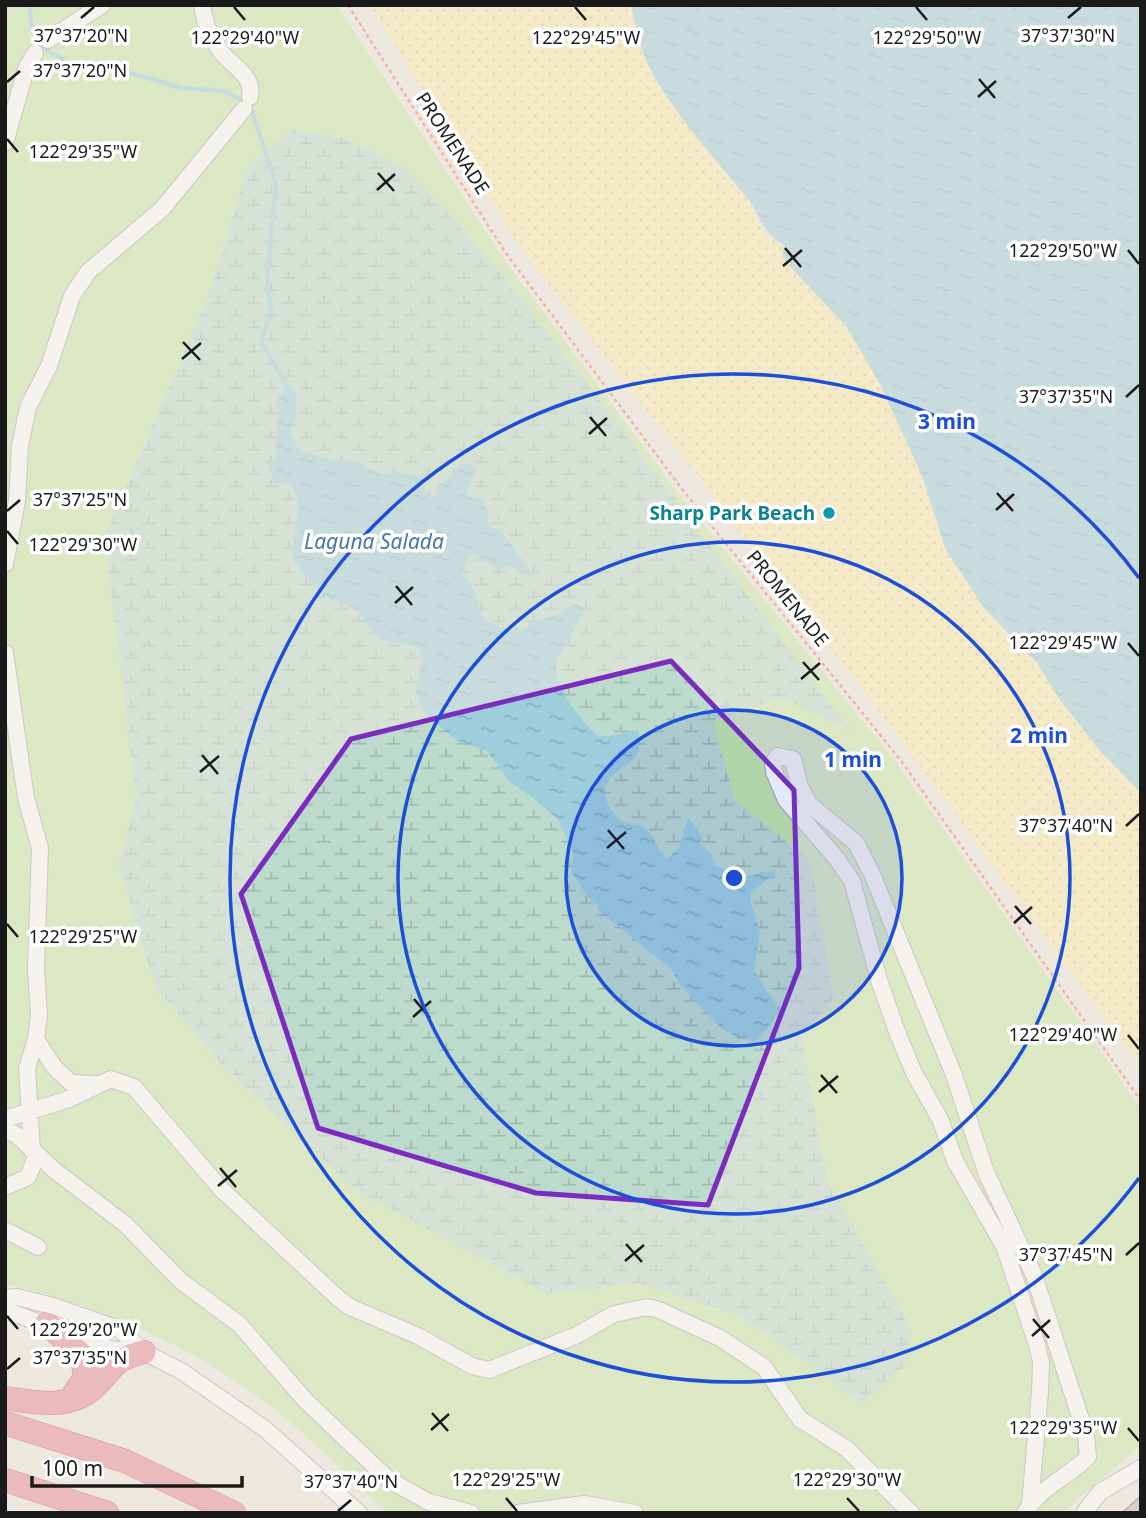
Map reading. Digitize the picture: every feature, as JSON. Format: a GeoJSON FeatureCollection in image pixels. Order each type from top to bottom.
{"type":"FeatureCollection","features":[{"type":"Feature","properties":{"kind":"highway"},"geometry":{"type":"LineString","coordinates":[[46,1324],[82,1354],[85,1378],[69,1400]]}},
{"type":"Feature","properties":{"kind":"highway"},"geometry":{"type":"LineString","coordinates":[[5,1398],[58,1404],[86,1394],[122,1357],[144,1352]]}},
{"type":"Feature","properties":{"kind":"highway"},"geometry":{"type":"LineString","coordinates":[[5,1423],[125,1461],[234,1513]]}},
{"type":"Feature","properties":{"kind":"highway"},"geometry":{"type":"LineString","coordinates":[[5,1480],[107,1513]]}},
{"type":"Feature","properties":{"kind":"street"},"geometry":{"type":"LineString","coordinates":[[48,40],[102,5]]}},
{"type":"Feature","properties":{"kind":"street"},"geometry":{"type":"LineString","coordinates":[[5,564],[17,501],[20,446],[28,407],[49,366],[72,296],[88,272],[162,209],[247,103],[249,81],[215,42],[203,19],[202,5]]}},
{"type":"Feature","properties":{"kind":"street"},"geometry":{"type":"LineString","coordinates":[[5,143],[26,69],[35,53]]}},
{"type":"Feature","properties":{"kind":"street"},"geometry":{"type":"LineString","coordinates":[[5,653],[26,798],[40,848],[36,1039],[27,1068],[29,1112],[35,1152],[27,1177],[5,1187]]}},
{"type":"Feature","properties":{"kind":"street"},"geometry":{"type":"LineString","coordinates":[[778,756],[793,759],[799,784],[809,804],[856,843],[872,874],[954,1075],[986,1172],[1034,1275],[1051,1322],[1087,1435],[1088,1457],[1077,1469],[1049,1484],[1027,1508],[1040,1392],[1041,1362],[1037,1345],[1004,1246],[955,1161],[940,1119],[899,1037],[879,980],[852,881],[837,859],[797,817],[780,792],[773,763],[778,756]]}},
{"type":"Feature","properties":{"kind":"street"},"geometry":{"type":"LineString","coordinates":[[36,1039],[54,1066],[71,1083],[99,1083]]}},
{"type":"Feature","properties":{"kind":"street"},"geometry":{"type":"LineString","coordinates":[[5,1119],[69,1099],[99,1083],[121,1079],[134,1087],[221,1189],[349,1307],[418,1336],[472,1366],[489,1370],[577,1335],[614,1314],[647,1307],[659,1310],[720,1338],[764,1367],[800,1419],[847,1449],[911,1513]]}},
{"type":"Feature","properties":{"kind":"street"},"geometry":{"type":"LineString","coordinates":[[5,1129],[19,1136],[125,1224],[182,1282],[239,1324],[306,1401],[389,1480],[429,1502],[471,1513]]}},
{"type":"Feature","properties":{"kind":"street"},"geometry":{"type":"LineString","coordinates":[[5,1230],[38,1247]]}},
{"type":"Feature","properties":{"kind":"street"},"geometry":{"type":"LineString","coordinates":[[5,1298],[17,1297],[53,1306],[119,1329],[144,1352],[191,1377],[265,1429],[359,1513]]}},
{"type":"Feature","properties":{"kind":"street"},"geometry":{"type":"LineString","coordinates":[[5,1310],[110,1349],[144,1352]]}},
{"type":"Feature","properties":{"kind":"street"},"geometry":{"type":"LineString","coordinates":[[1084,1513],[1100,1492],[1141,1468]]}},
{"type":"Feature","properties":{"kind":"street"},"geometry":{"type":"LineString","coordinates":[[518,1513],[583,1504],[635,1513]]}},
{"type":"Feature","properties":{"kind":"path","name":"PROMENADE"},"geometry":{"type":"LineString","coordinates":[[348,5],[505,251],[682,489],[902,762],[1141,1101]]}},
{"type":"Feature","properties":{"kind":"highlighted area"},"geometry":{"type":"Polygon","coordinates":[[[671,661],[794,790],[799,968],[708,1205],[536,1193],[318,1128],[241,894],[351,739],[671,661]]]}},
{"type":"Feature","properties":{"kind":"green space"},"geometry":{"type":"Polygon","coordinates":[[[5,5],[337,5],[501,255],[678,493],[898,765],[1109,1063],[1141,1110],[1141,1445],[1062,1513],[386,1513],[289,1421],[254,1394],[197,1357],[103,1314],[5,1284],[5,5]]]}},
{"type":"Feature","properties":{"kind":"green space"},"geometry":{"type":"Polygon","coordinates":[[[296,129],[350,140],[407,169],[488,257],[850,730],[782,698],[713,721],[735,800],[810,860],[834,998],[802,1040],[826,1178],[911,1329],[906,1365],[861,1403],[743,1317],[640,1283],[547,1294],[353,1188],[223,1066],[156,988],[119,867],[136,797],[105,536],[208,296],[249,164],[296,129]]]}},
{"type":"Feature","properties":{"kind":"sand","name":"Sharp Park Beach"},"geometry":{"type":"Polygon","coordinates":[[[370,5],[631,5],[643,54],[718,164],[748,199],[767,236],[784,245],[782,258],[846,326],[880,384],[923,478],[945,548],[984,608],[1037,663],[1060,700],[1100,751],[1141,793],[1141,1067],[878,710],[520,247],[370,5]]]}},
{"type":"Feature","properties":{"kind":"water"},"geometry":{"type":"Polygon","coordinates":[[[631,5],[1141,5],[1141,793],[1100,751],[1060,700],[1037,663],[984,608],[945,548],[923,478],[880,384],[846,326],[782,258],[784,245],[765,229],[746,196],[688,127],[661,88],[643,52],[631,5]]]}},
{"type":"Feature","properties":{"kind":"water","name":"Laguna Salada"},"geometry":{"type":"Polygon","coordinates":[[[284,380],[297,394],[295,421],[289,433],[299,449],[325,459],[359,462],[379,474],[423,475],[424,494],[431,497],[436,494],[438,484],[446,482],[459,464],[470,463],[477,469],[465,495],[484,500],[490,526],[501,531],[533,575],[524,575],[513,567],[494,567],[474,553],[465,565],[463,576],[471,583],[484,620],[519,633],[532,621],[559,614],[577,603],[584,609],[557,662],[560,685],[574,709],[598,736],[638,731],[639,746],[635,757],[614,774],[604,787],[611,810],[624,822],[645,828],[667,859],[679,848],[688,818],[703,837],[700,843],[711,854],[715,866],[746,876],[774,871],[775,879],[767,879],[751,893],[750,901],[760,932],[754,971],[778,1008],[772,1024],[755,1041],[735,1036],[721,1028],[680,985],[671,969],[597,909],[598,905],[588,897],[572,873],[573,852],[558,820],[530,795],[511,783],[487,751],[457,741],[422,711],[416,691],[422,660],[419,649],[378,638],[355,609],[326,597],[296,563],[293,552],[297,501],[294,491],[287,485],[275,484],[267,462],[271,464],[275,460],[279,409],[275,404],[284,390],[284,380]]]}},
{"type":"Feature","properties":{"kind":"building"},"geometry":{"type":"Polygon","coordinates":[[[1141,1496],[1141,1513],[1122,1513],[1141,1496]]]}},
{"type":"Feature","properties":{"kind":"waterway"},"geometry":{"type":"LineString","coordinates":[[29,5],[33,32],[38,42]]}},
{"type":"Feature","properties":{"kind":"waterway"},"geometry":{"type":"LineString","coordinates":[[47,50],[74,66],[113,68],[182,88],[224,91],[242,100],[252,111],[276,185],[267,276],[271,313],[261,342],[284,380]]}},
{"type":"Feature","properties":{"kind":"place","name":"Sharp Park Beach"},"geometry":{"type":"Point","coordinates":[829,513]}}]}
